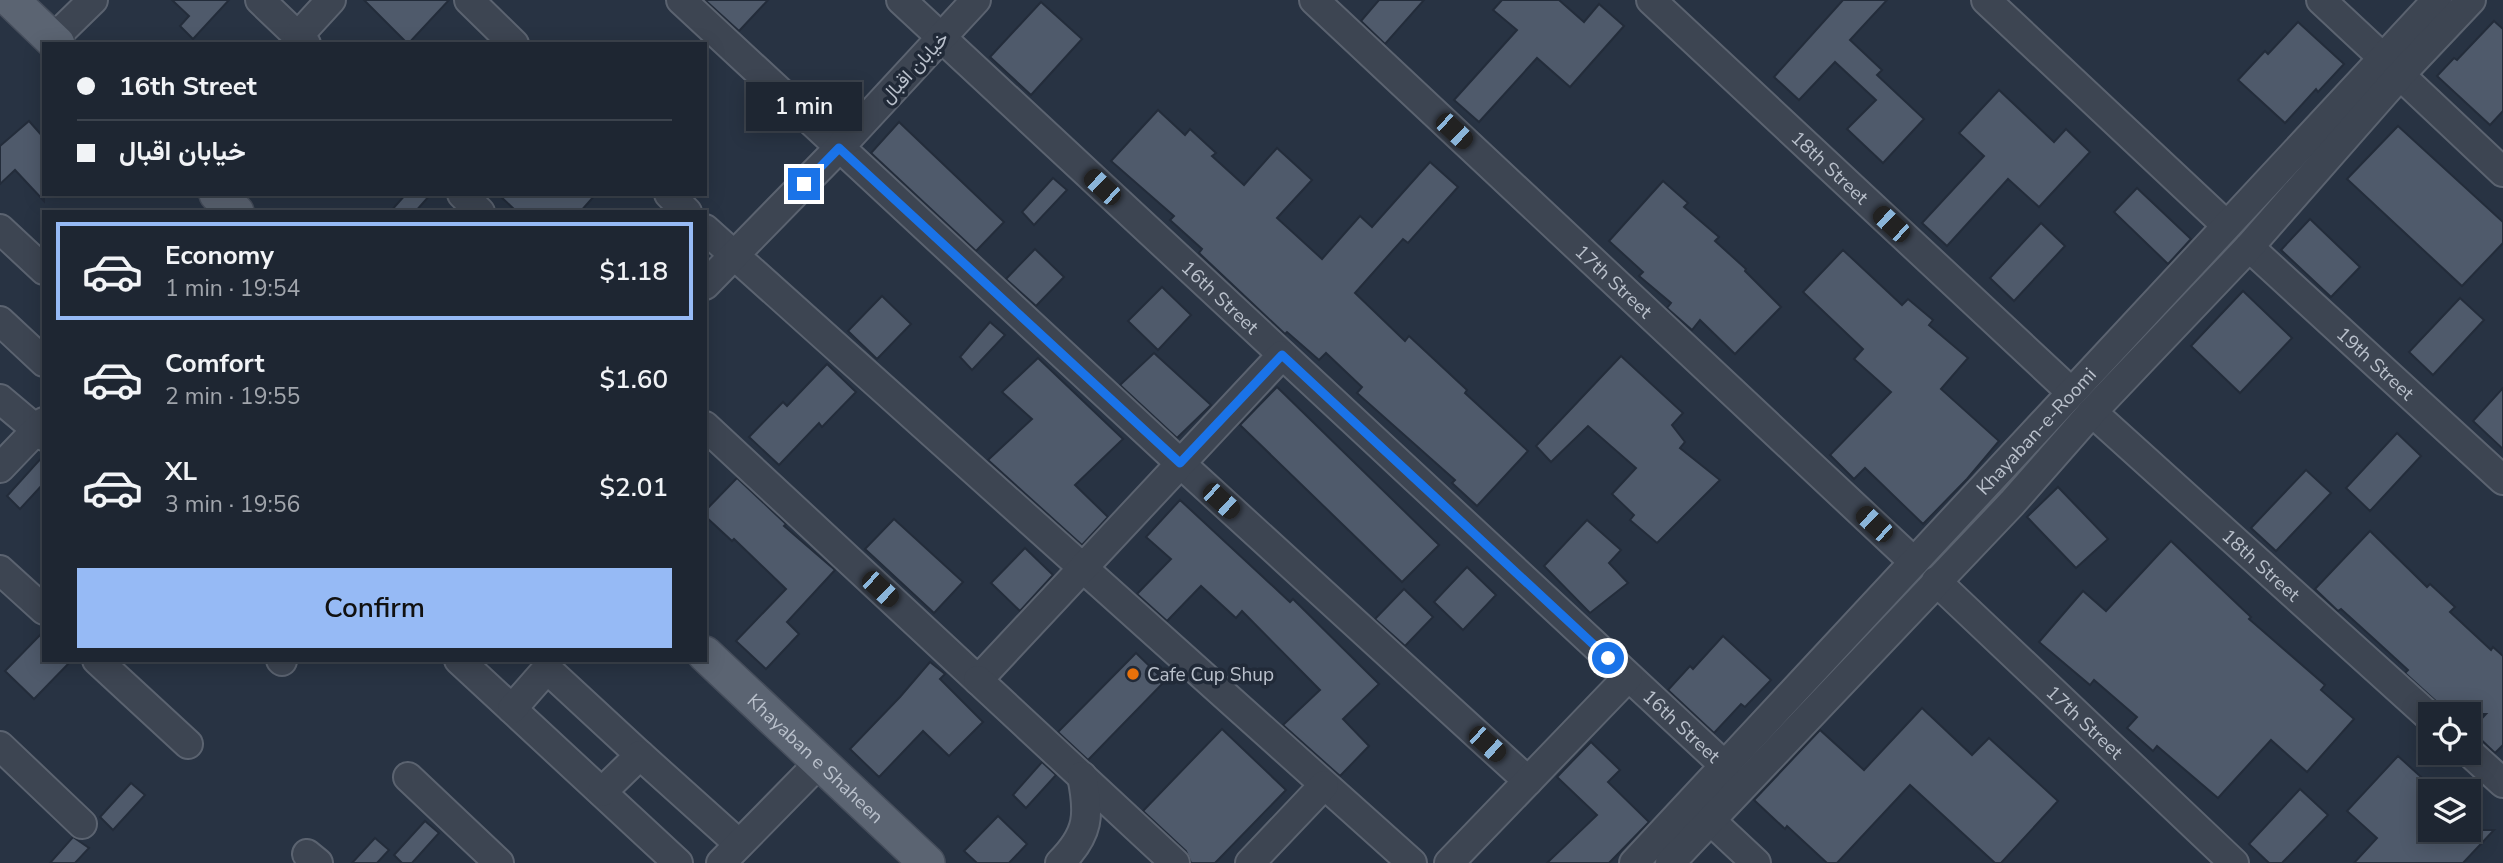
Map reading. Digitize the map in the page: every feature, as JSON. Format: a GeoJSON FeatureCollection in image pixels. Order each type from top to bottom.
{"type":"FeatureCollection","features":[{"type":"Feature","properties":{"kind":"main road"},"geometry":{"type":"LineString","coordinates":[[11,0],[55,42]]}},
{"type":"Feature","properties":{"kind":"main road"},"geometry":{"type":"LineString","coordinates":[[219,196],[234,210]]}},
{"type":"Feature","properties":{"kind":"main road","name":"Khayaban e Shaheen"},"geometry":{"type":"LineString","coordinates":[[707,656],[927,863]]}},
{"type":"Feature","properties":{"kind":"street"},"geometry":{"type":"LineString","coordinates":[[55,42],[93,0]]}},
{"type":"Feature","properties":{"kind":"street"},"geometry":{"type":"LineString","coordinates":[[260,0],[302,40],[331,0]]}},
{"type":"Feature","properties":{"kind":"street"},"geometry":{"type":"LineString","coordinates":[[469,0],[512,42]]}},
{"type":"Feature","properties":{"kind":"street"},"geometry":{"type":"LineString","coordinates":[[681,0],[1180,463],[1528,781]]}},
{"type":"Feature","properties":{"kind":"street","name":"16th Street"},"geometry":{"type":"LineString","coordinates":[[901,0],[1724,765]]}},
{"type":"Feature","properties":{"kind":"street","name":"خیابان اقبال"},"geometry":{"type":"LineString","coordinates":[[707,283],[839,148],[976,0]]}},
{"type":"Feature","properties":{"kind":"street","name":"17th Street"},"geometry":{"type":"LineString","coordinates":[[1314,0],[1914,562]]}},
{"type":"Feature","properties":{"kind":"street","name":"18th Street"},"geometry":{"type":"LineString","coordinates":[[1651,0],[2071,392]]}},
{"type":"Feature","properties":{"kind":"street"},"geometry":{"type":"LineString","coordinates":[[1986,0],[2226,225]]}},
{"type":"Feature","properties":{"kind":"street"},"geometry":{"type":"LineString","coordinates":[[2321,0],[2503,172]]}},
{"type":"Feature","properties":{"kind":"street","name":"Khayaban-e-Roomi"},"geometry":{"type":"LineString","coordinates":[[1670,863],[2012,503],[2092,412],[2249,247],[2391,66],[2437,0]]}},
{"type":"Feature","properties":{"kind":"street","name":"Khayaban-e-Roomi"},"geometry":{"type":"LineString","coordinates":[[1634,863],[2226,225],[2391,66],[2470,0]]}},
{"type":"Feature","properties":{"kind":"street"},"geometry":{"type":"LineString","coordinates":[[464,196],[478,210]]}},
{"type":"Feature","properties":{"kind":"street"},"geometry":{"type":"LineString","coordinates":[[671,196],[685,210]]}},
{"type":"Feature","properties":{"kind":"street"},"geometry":{"type":"LineString","coordinates":[[0,229],[42,268]]}},
{"type":"Feature","properties":{"kind":"street"},"geometry":{"type":"LineString","coordinates":[[707,231],[1412,863]]}},
{"type":"Feature","properties":{"kind":"street","name":"19th Street"},"geometry":{"type":"LineString","coordinates":[[2249,247],[2503,480]]}},
{"type":"Feature","properties":{"kind":"street"},"geometry":{"type":"LineString","coordinates":[[0,321],[42,360]]}},
{"type":"Feature","properties":{"kind":"street"},"geometry":{"type":"LineString","coordinates":[[978,680],[1282,355]]}},
{"type":"Feature","properties":{"kind":"street"},"geometry":{"type":"LineString","coordinates":[[0,399],[41,429],[0,468]]}},
{"type":"Feature","properties":{"kind":"street","name":"18th Street"},"geometry":{"type":"LineString","coordinates":[[2092,412],[2418,706]]}},
{"type":"Feature","properties":{"kind":"street"},"geometry":{"type":"LineString","coordinates":[[707,428],[1175,863]]}},
{"type":"Feature","properties":{"kind":"street"},"geometry":{"type":"LineString","coordinates":[[2026,440],[2024,450],[2029,459],[2038,464],[2052,458]]}},
{"type":"Feature","properties":{"kind":"street"},"geometry":{"type":"LineString","coordinates":[[1990,480],[2000,478],[2010,484],[2014,493],[2012,503]]}},
{"type":"Feature","properties":{"kind":"street"},"geometry":{"type":"LineString","coordinates":[[0,570],[42,608]]}},
{"type":"Feature","properties":{"kind":"street","name":"17th Street"},"geometry":{"type":"LineString","coordinates":[[1936,581],[2234,863]]}},
{"type":"Feature","properties":{"kind":"street"},"geometry":{"type":"LineString","coordinates":[[99,662],[188,744]]}},
{"type":"Feature","properties":{"kind":"street"},"geometry":{"type":"LineString","coordinates":[[461,662],[678,863]]}},
{"type":"Feature","properties":{"kind":"street"},"geometry":{"type":"LineString","coordinates":[[512,709],[547,669],[640,755],[730,853],[820,762]]}},
{"type":"Feature","properties":{"kind":"street"},"geometry":{"type":"LineString","coordinates":[[1449,863],[1628,677]]}},
{"type":"Feature","properties":{"kind":"street"},"geometry":{"type":"LineString","coordinates":[[0,746],[82,824]]}},
{"type":"Feature","properties":{"kind":"street"},"geometry":{"type":"LineString","coordinates":[[602,792],[640,755]]}},
{"type":"Feature","properties":{"kind":"street"},"geometry":{"type":"LineString","coordinates":[[2481,763],[2503,783]]}},
{"type":"Feature","properties":{"kind":"street"},"geometry":{"type":"LineString","coordinates":[[1060,863],[1080,839],[1086,824],[1088,803],[1082,776]]}},
{"type":"Feature","properties":{"kind":"street"},"geometry":{"type":"LineString","coordinates":[[408,777],[499,863]]}},
{"type":"Feature","properties":{"kind":"street"},"geometry":{"type":"LineString","coordinates":[[1250,863],[1324,785]]}},
{"type":"Feature","properties":{"kind":"street"},"geometry":{"type":"LineString","coordinates":[[1709,820],[1756,863]]}},
{"type":"Feature","properties":{"kind":"building"},"geometry":{"type":"Polygon","coordinates":[[[172,0],[229,0],[193,39],[180,26],[189,16],[172,0]]]}},
{"type":"Feature","properties":{"kind":"building"},"geometry":{"type":"Polygon","coordinates":[[[364,0],[449,0],[410,42],[406,42],[364,0]]]}},
{"type":"Feature","properties":{"kind":"building"},"geometry":{"type":"Polygon","coordinates":[[[705,0],[768,0],[739,31],[705,0]]]}},
{"type":"Feature","properties":{"kind":"building"},"geometry":{"type":"Polygon","coordinates":[[[1379,0],[1424,0],[1385,44],[1361,21],[1379,0]]]}},
{"type":"Feature","properties":{"kind":"building"},"geometry":{"type":"Polygon","coordinates":[[[1502,0],[1559,0],[1584,22],[1599,4],[1624,26],[1570,87],[1537,58],[1479,122],[1454,100],[1517,30],[1493,10],[1502,0]]]}},
{"type":"Feature","properties":{"kind":"building"},"geometry":{"type":"Polygon","coordinates":[[[1843,0],[1887,0],[1850,40],[1882,70],[1877,75],[1924,119],[1883,163],[1847,129],[1876,100],[1835,62],[1799,100],[1774,77],[1843,0]]]}},
{"type":"Feature","properties":{"kind":"building"},"geometry":{"type":"Polygon","coordinates":[[[1041,2],[1082,39],[1031,95],[990,57],[1041,2]]]}},
{"type":"Feature","properties":{"kind":"building"},"geometry":{"type":"Polygon","coordinates":[[[2494,21],[2503,29],[2503,111],[2490,125],[2437,76],[2454,58],[2457,60],[2494,21]]]}},
{"type":"Feature","properties":{"kind":"building"},"geometry":{"type":"Polygon","coordinates":[[[2298,22],[2344,64],[2318,92],[2316,89],[2285,123],[2238,80],[2265,51],[2268,54],[2298,22]]]}},
{"type":"Feature","properties":{"kind":"building"},"geometry":{"type":"Polygon","coordinates":[[[1999,90],[2054,142],[2066,129],[2090,152],[2039,207],[2008,179],[1947,246],[1922,223],[1984,156],[1959,133],[1999,90]]]}},
{"type":"Feature","properties":{"kind":"building"},"geometry":{"type":"Polygon","coordinates":[[[1158,110],[1185,135],[1190,129],[1216,153],[1212,156],[1244,185],[1277,148],[1312,180],[1277,218],[1322,259],[1360,216],[1372,227],[1430,162],[1458,187],[1408,243],[1403,239],[1355,293],[1405,341],[1409,336],[1528,451],[1477,506],[1452,483],[1455,480],[1357,393],[1362,387],[1326,353],[1319,360],[1287,332],[1285,334],[1199,253],[1202,249],[1170,220],[1174,216],[1111,161],[1158,110]]]}},
{"type":"Feature","properties":{"kind":"building"},"geometry":{"type":"Polygon","coordinates":[[[29,121],[42,136],[44,201],[15,170],[0,184],[0,146],[29,121]]]}},
{"type":"Feature","properties":{"kind":"building"},"geometry":{"type":"Polygon","coordinates":[[[899,122],[1004,222],[976,251],[871,153],[899,122]]]}},
{"type":"Feature","properties":{"kind":"building"},"geometry":{"type":"Polygon","coordinates":[[[2398,126],[2503,222],[2503,243],[2462,286],[2347,179],[2398,126]]]}},
{"type":"Feature","properties":{"kind":"building"},"geometry":{"type":"Polygon","coordinates":[[[1053,178],[1067,190],[1034,225],[1022,212],[1053,178]]]}},
{"type":"Feature","properties":{"kind":"building"},"geometry":{"type":"Polygon","coordinates":[[[1663,181],[1688,203],[1684,207],[1719,237],[1715,241],[1746,269],[1781,307],[1735,354],[1700,320],[1692,330],[1667,308],[1671,303],[1639,276],[1643,272],[1609,241],[1663,181]]]}},
{"type":"Feature","properties":{"kind":"building"},"geometry":{"type":"Polygon","coordinates":[[[2137,188],[2191,239],[2168,264],[2114,212],[2137,188]]]}},
{"type":"Feature","properties":{"kind":"building"},"geometry":{"type":"Polygon","coordinates":[[[404,196],[429,196],[417,210],[392,210],[404,196]]]}},
{"type":"Feature","properties":{"kind":"building"},"geometry":{"type":"Polygon","coordinates":[[[500,196],[594,196],[582,210],[515,210],[500,196]]]}},
{"type":"Feature","properties":{"kind":"building"},"geometry":{"type":"Polygon","coordinates":[[[2310,219],[2360,267],[2331,297],[2281,250],[2310,219]]]}},
{"type":"Feature","properties":{"kind":"building"},"geometry":{"type":"Polygon","coordinates":[[[2041,223],[2065,246],[2014,301],[1990,278],[2041,223]]]}},
{"type":"Feature","properties":{"kind":"building"},"geometry":{"type":"Polygon","coordinates":[[[1035,249],[1064,277],[1036,306],[1006,279],[1035,249]]]}},
{"type":"Feature","properties":{"kind":"building"},"geometry":{"type":"Polygon","coordinates":[[[1843,250],[1902,305],[1908,299],[1933,320],[1929,325],[1968,358],[1941,389],[1999,441],[1923,524],[1865,468],[1854,479],[1830,455],[1891,392],[1854,359],[1863,349],[1803,292],[1843,250]]]}},
{"type":"Feature","properties":{"kind":"building"},"geometry":{"type":"Polygon","coordinates":[[[1162,287],[1191,315],[1158,350],[1128,321],[1162,287]]]}},
{"type":"Feature","properties":{"kind":"building"},"geometry":{"type":"Polygon","coordinates":[[[2243,291],[2292,338],[2240,393],[2191,346],[2243,291]]]}},
{"type":"Feature","properties":{"kind":"building"},"geometry":{"type":"Polygon","coordinates":[[[882,296],[911,324],[877,359],[848,331],[882,296]]]}},
{"type":"Feature","properties":{"kind":"building"},"geometry":{"type":"Polygon","coordinates":[[[2460,298],[2484,320],[2433,375],[2409,352],[2460,298]]]}},
{"type":"Feature","properties":{"kind":"building"},"geometry":{"type":"Polygon","coordinates":[[[990,322],[1005,335],[972,370],[960,357],[990,322]]]}},
{"type":"Feature","properties":{"kind":"building"},"geometry":{"type":"Polygon","coordinates":[[[1154,353],[1211,405],[1177,438],[1120,385],[1154,353]]]}},
{"type":"Feature","properties":{"kind":"building"},"geometry":{"type":"Polygon","coordinates":[[[1621,356],[1683,413],[1672,425],[1685,442],[1680,448],[1720,480],[1657,543],[1630,520],[1634,515],[1612,494],[1636,468],[1588,426],[1551,462],[1536,446],[1621,356]]]}},
{"type":"Feature","properties":{"kind":"building"},"geometry":{"type":"Polygon","coordinates":[[[1038,358],[1123,439],[1075,485],[1108,517],[1082,545],[988,460],[1032,419],[1002,392],[1038,358]]]}},
{"type":"Feature","properties":{"kind":"building"},"geometry":{"type":"Polygon","coordinates":[[[827,364],[856,392],[822,427],[819,423],[779,465],[749,437],[783,402],[787,406],[827,364]]]}},
{"type":"Feature","properties":{"kind":"building"},"geometry":{"type":"Polygon","coordinates":[[[1277,387],[1439,545],[1402,582],[1240,425],[1277,387]]]}},
{"type":"Feature","properties":{"kind":"building"},"geometry":{"type":"Polygon","coordinates":[[[2503,388],[2503,449],[2473,421],[2503,388]]]}},
{"type":"Feature","properties":{"kind":"building"},"geometry":{"type":"Polygon","coordinates":[[[2397,433],[2421,456],[2370,511],[2346,488],[2397,433]]]}},
{"type":"Feature","properties":{"kind":"building"},"geometry":{"type":"Polygon","coordinates":[[[42,457],[42,485],[20,509],[7,496],[42,457]]]}},
{"type":"Feature","properties":{"kind":"building"},"geometry":{"type":"Polygon","coordinates":[[[2306,470],[2331,493],[2276,551],[2251,528],[2306,470]]]}},
{"type":"Feature","properties":{"kind":"building"},"geometry":{"type":"Polygon","coordinates":[[[737,478],[786,524],[784,526],[835,570],[787,622],[799,634],[766,669],[736,641],[786,589],[734,539],[732,541],[707,518],[707,509],[737,478]]]}},
{"type":"Feature","properties":{"kind":"building"},"geometry":{"type":"Polygon","coordinates":[[[2058,487],[2108,539],[2076,568],[2027,517],[2058,487]]]}},
{"type":"Feature","properties":{"kind":"building"},"geometry":{"type":"Polygon","coordinates":[[[1180,500],[1290,602],[1293,599],[1379,684],[1343,719],[1369,746],[1340,776],[1283,725],[1320,690],[1242,611],[1236,618],[1201,586],[1167,621],[1137,594],[1171,559],[1146,537],[1180,500]]]}},
{"type":"Feature","properties":{"kind":"building"},"geometry":{"type":"Polygon","coordinates":[[[894,519],[963,582],[934,613],[865,549],[894,519]]]}},
{"type":"Feature","properties":{"kind":"building"},"geometry":{"type":"Polygon","coordinates":[[[1587,520],[1621,550],[1609,563],[1628,583],[1590,613],[1544,566],[1587,520]]]}},
{"type":"Feature","properties":{"kind":"building"},"geometry":{"type":"Polygon","coordinates":[[[2370,531],[2427,587],[2430,584],[2455,607],[2450,612],[2491,650],[2493,647],[2503,656],[2503,745],[2495,753],[2481,740],[2481,719],[2486,714],[2481,714],[2481,702],[2437,702],[2405,673],[2408,670],[2315,589],[2370,531]]]}},
{"type":"Feature","properties":{"kind":"building"},"geometry":{"type":"Polygon","coordinates":[[[2171,541],[2251,617],[2249,619],[2325,685],[2321,690],[2354,719],[2307,772],[2271,740],[2218,798],[2157,746],[2153,751],[2127,728],[2137,717],[2094,680],[2090,685],[2039,642],[2083,591],[2106,611],[2171,541]]]}},
{"type":"Feature","properties":{"kind":"building"},"geometry":{"type":"Polygon","coordinates":[[[1025,548],[1053,575],[1020,611],[991,583],[1025,548]]]}},
{"type":"Feature","properties":{"kind":"building"},"geometry":{"type":"Polygon","coordinates":[[[1467,567],[1496,595],[1463,630],[1434,602],[1467,567]]]}},
{"type":"Feature","properties":{"kind":"building"},"geometry":{"type":"Polygon","coordinates":[[[1404,589],[1433,617],[1405,646],[1375,619],[1404,589]]]}},
{"type":"Feature","properties":{"kind":"building"},"geometry":{"type":"Polygon","coordinates":[[[42,633],[42,662],[70,662],[34,699],[5,671],[42,633]]]}},
{"type":"Feature","properties":{"kind":"building"},"geometry":{"type":"Polygon","coordinates":[[[1723,636],[1771,680],[1745,707],[1741,704],[1714,733],[1668,690],[1690,666],[1693,669],[1723,636]]]}},
{"type":"Feature","properties":{"kind":"building"},"geometry":{"type":"Polygon","coordinates":[[[1136,653],[1165,681],[1088,760],[1058,732],[1136,653]]]}},
{"type":"Feature","properties":{"kind":"building"},"geometry":{"type":"Polygon","coordinates":[[[930,662],[945,674],[940,679],[983,722],[949,756],[923,731],[879,777],[850,749],[930,662]]]}},
{"type":"Feature","properties":{"kind":"building"},"geometry":{"type":"Polygon","coordinates":[[[1922,708],[1972,755],[1989,738],[2058,801],[2001,863],[1995,863],[1910,785],[1837,863],[1827,863],[1754,800],[1820,730],[1864,770],[1922,708]]]}},
{"type":"Feature","properties":{"kind":"building"},"geometry":{"type":"Polygon","coordinates":[[[1222,729],[1286,790],[1215,863],[1191,863],[1186,851],[1143,811],[1222,729]]]}},
{"type":"Feature","properties":{"kind":"building"},"geometry":{"type":"Polygon","coordinates":[[[1591,742],[1620,770],[1608,782],[1649,822],[1609,863],[1547,863],[1597,815],[1557,777],[1591,742]]]}},
{"type":"Feature","properties":{"kind":"building"},"geometry":{"type":"Polygon","coordinates":[[[2398,756],[2423,779],[2418,779],[2418,842],[2481,842],[2481,830],[2494,830],[2463,863],[2354,863],[2377,838],[2347,811],[2398,756]]]}},
{"type":"Feature","properties":{"kind":"building"},"geometry":{"type":"Polygon","coordinates":[[[1042,762],[1056,775],[1026,808],[1013,795],[1042,762]]]}},
{"type":"Feature","properties":{"kind":"building"},"geometry":{"type":"Polygon","coordinates":[[[131,783],[145,795],[113,830],[100,817],[131,783]]]}},
{"type":"Feature","properties":{"kind":"building"},"geometry":{"type":"Polygon","coordinates":[[[2300,789],[2328,815],[2282,863],[2269,863],[2249,844],[2300,789]]]}},
{"type":"Feature","properties":{"kind":"building"},"geometry":{"type":"Polygon","coordinates":[[[998,816],[1027,844],[1009,863],[977,863],[964,851],[998,816]]]}},
{"type":"Feature","properties":{"kind":"building"},"geometry":{"type":"Polygon","coordinates":[[[425,821],[439,833],[412,863],[402,863],[394,855],[425,821]]]}},
{"type":"Feature","properties":{"kind":"building"},"geometry":{"type":"Polygon","coordinates":[[[73,837],[89,848],[75,863],[50,863],[73,837]]]}},
{"type":"Feature","properties":{"kind":"building"},"geometry":{"type":"Polygon","coordinates":[[[375,838],[389,850],[377,863],[352,863],[375,838]]]}},
{"type":"Feature","properties":{"kind":"place","name":"Cafe Cup Shup"},"geometry":{"type":"Point","coordinates":[1133,674]}},
{"type":"Feature","properties":{"kind":"route"},"geometry":{"type":"LineString","coordinates":[[804,184],[839,148],[1180,463],[1282,355],[1608,658]]}}]}
